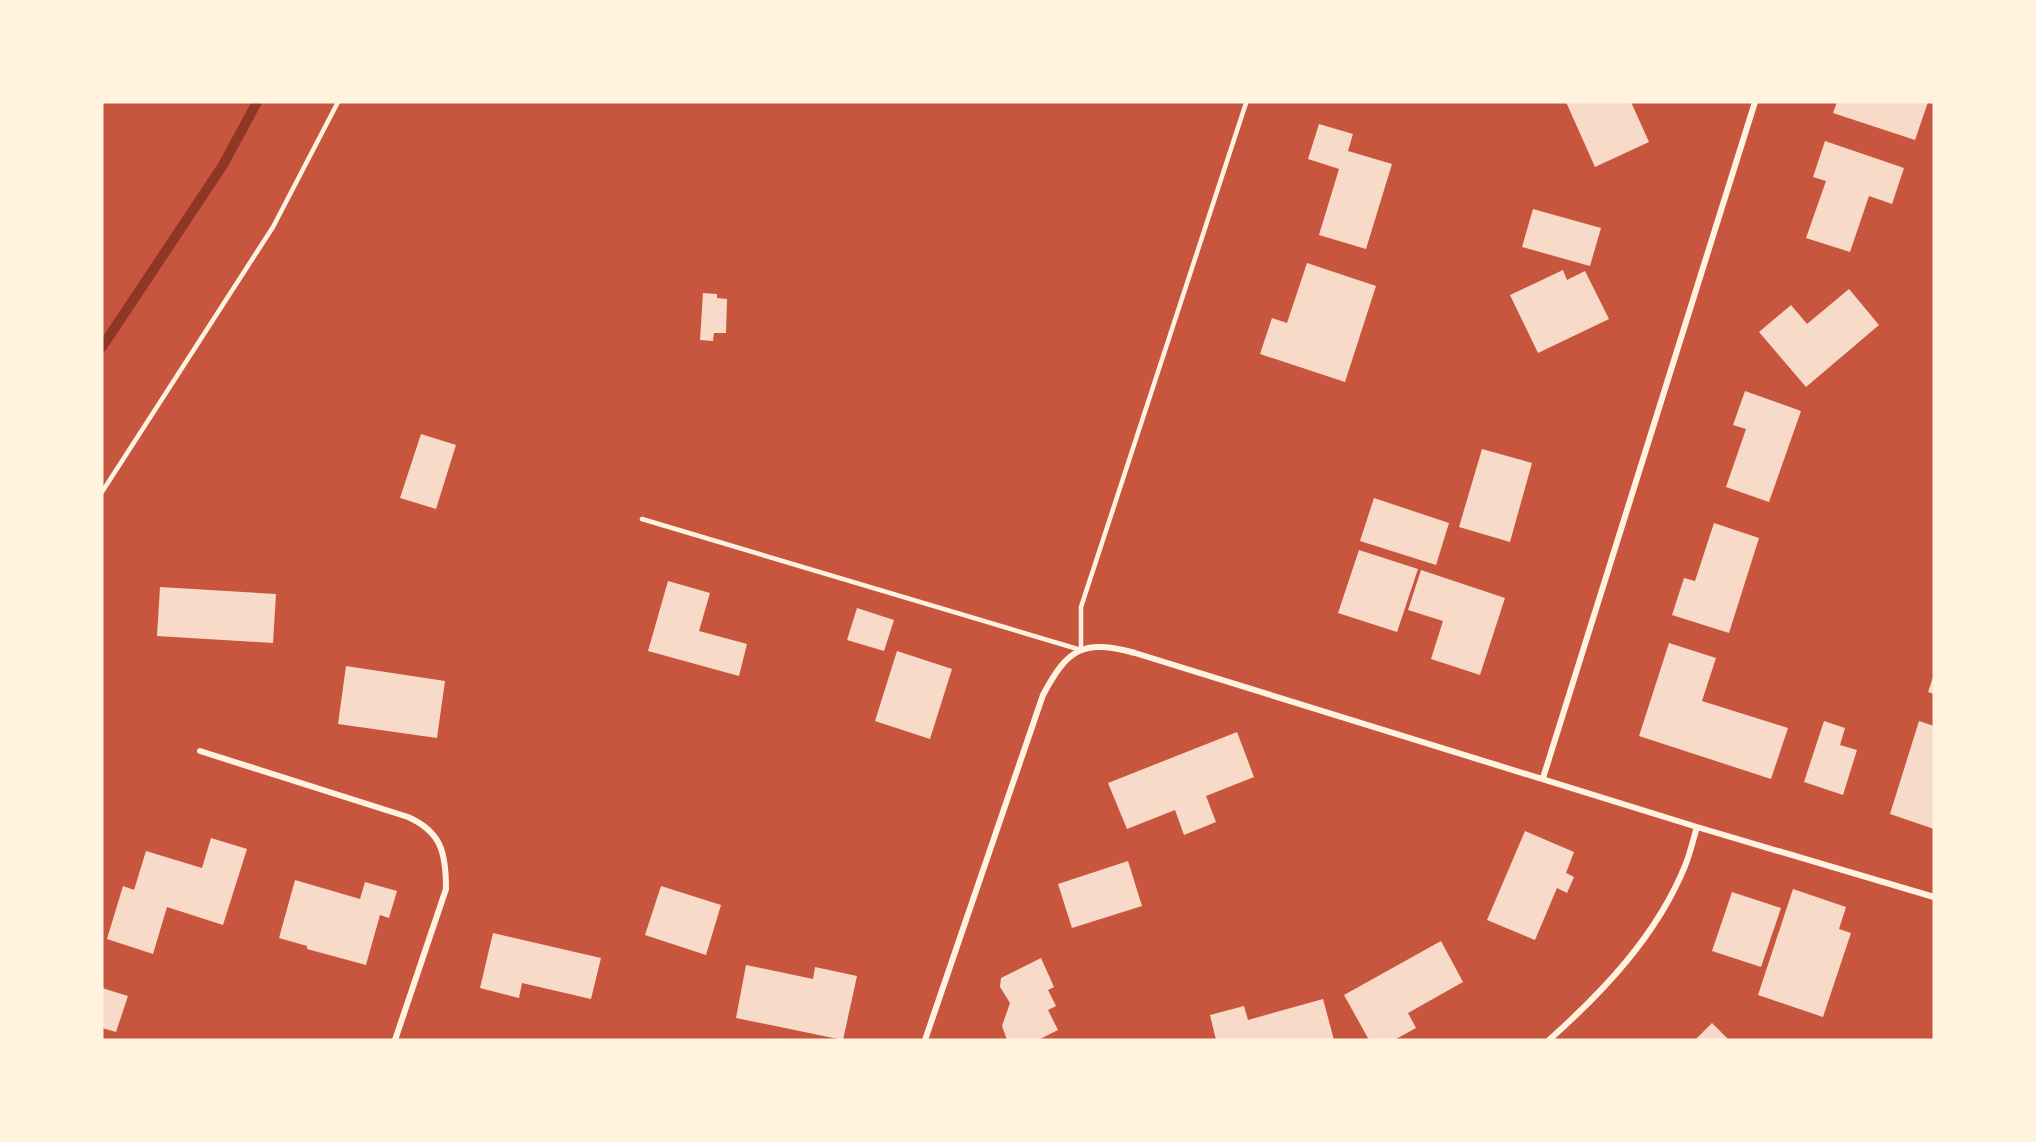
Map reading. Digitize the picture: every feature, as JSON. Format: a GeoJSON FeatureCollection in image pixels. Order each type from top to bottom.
{"type":"FeatureCollection","features":[{"type":"Feature","properties":{"kind":"street"},"geometry":{"type":"LineString","coordinates":[[1543,778],[1755,102]]}},
{"type":"Feature","properties":{"kind":"street"},"geometry":{"type":"LineString","coordinates":[[925,1040],[1043,695],[1054,673],[1066,658],[1081,650],[1097,646],[1135,653],[1697,827],[1934,897]]}},
{"type":"Feature","properties":{"kind":"street"},"geometry":{"type":"LineString","coordinates":[[200,751],[408,817],[422,823],[434,834],[446,868],[446,889],[395,1040]]}},
{"type":"Feature","properties":{"kind":"street"},"geometry":{"type":"LineString","coordinates":[[1549,1040],[1626,962],[1658,918],[1684,867],[1697,827]]}},
{"type":"Feature","properties":{"kind":"lane"},"geometry":{"type":"LineString","coordinates":[[102,492],[273,227],[338,102]]}},
{"type":"Feature","properties":{"kind":"lane"},"geometry":{"type":"LineString","coordinates":[[642,519],[1081,650],[1081,607],[1246,103]]}},
{"type":"Feature","properties":{"kind":"building"},"geometry":{"type":"Polygon","coordinates":[[[1566,102],[1631,102],[1649,142],[1595,167],[1566,102]]]}},
{"type":"Feature","properties":{"kind":"building"},"geometry":{"type":"Polygon","coordinates":[[[1837,102],[1928,102],[1915,140],[1833,113],[1837,102]]]}},
{"type":"Feature","properties":{"kind":"building"},"geometry":{"type":"Polygon","coordinates":[[[1319,124],[1353,134],[1348,151],[1392,164],[1366,249],[1319,235],[1339,169],[1308,159],[1319,124]]]}},
{"type":"Feature","properties":{"kind":"building"},"geometry":{"type":"Polygon","coordinates":[[[1825,141],[1904,168],[1892,204],[1869,196],[1850,252],[1806,238],[1826,181],[1813,177],[1825,141]]]}},
{"type":"Feature","properties":{"kind":"building"},"geometry":{"type":"Polygon","coordinates":[[[1533,209],[1601,228],[1590,266],[1522,247],[1533,209]]]}},
{"type":"Feature","properties":{"kind":"building"},"geometry":{"type":"Polygon","coordinates":[[[1307,263],[1376,286],[1345,382],[1260,354],[1272,318],[1287,323],[1307,263]]]}},
{"type":"Feature","properties":{"kind":"building"},"geometry":{"type":"Polygon","coordinates":[[[1563,270],[1567,280],[1585,271],[1609,319],[1538,353],[1510,295],[1563,270]]]}},
{"type":"Feature","properties":{"kind":"building"},"geometry":{"type":"Polygon","coordinates":[[[1849,289],[1879,325],[1806,387],[1759,332],[1791,305],[1807,324],[1849,289]]]}},
{"type":"Feature","properties":{"kind":"building"},"geometry":{"type":"Polygon","coordinates":[[[703,293],[717,294],[717,298],[727,299],[726,333],[714,333],[713,341],[700,340],[703,293]]]}},
{"type":"Feature","properties":{"kind":"building"},"geometry":{"type":"Polygon","coordinates":[[[1745,391],[1801,411],[1769,502],[1726,487],[1746,429],[1733,425],[1745,391]]]}},
{"type":"Feature","properties":{"kind":"building"},"geometry":{"type":"Polygon","coordinates":[[[421,434],[456,445],[436,509],[400,498],[421,434]]]}},
{"type":"Feature","properties":{"kind":"building"},"geometry":{"type":"Polygon","coordinates":[[[1482,449],[1532,463],[1510,542],[1459,527],[1482,449]]]}},
{"type":"Feature","properties":{"kind":"building"},"geometry":{"type":"Polygon","coordinates":[[[1374,498],[1449,523],[1436,565],[1360,541],[1374,498]]]}},
{"type":"Feature","properties":{"kind":"building"},"geometry":{"type":"Polygon","coordinates":[[[1714,523],[1759,538],[1729,633],[1672,615],[1684,578],[1695,581],[1714,523]]]}},
{"type":"Feature","properties":{"kind":"building"},"geometry":{"type":"Polygon","coordinates":[[[1359,550],[1418,569],[1397,632],[1338,613],[1359,550]]]}},
{"type":"Feature","properties":{"kind":"building"},"geometry":{"type":"Polygon","coordinates":[[[1421,570],[1505,598],[1480,675],[1431,659],[1443,621],[1408,610],[1421,570]]]}},
{"type":"Feature","properties":{"kind":"building"},"geometry":{"type":"Polygon","coordinates":[[[668,581],[710,593],[699,631],[747,644],[739,676],[648,651],[668,581]]]}},
{"type":"Feature","properties":{"kind":"building"},"geometry":{"type":"Polygon","coordinates":[[[160,587],[276,594],[273,643],[157,636],[160,587]]]}},
{"type":"Feature","properties":{"kind":"building"},"geometry":{"type":"Polygon","coordinates":[[[857,608],[894,620],[884,651],[847,640],[857,608]]]}},
{"type":"Feature","properties":{"kind":"building"},"geometry":{"type":"Polygon","coordinates":[[[1669,643],[1716,658],[1702,701],[1788,728],[1771,779],[1639,736],[1669,643]]]}},
{"type":"Feature","properties":{"kind":"building"},"geometry":{"type":"Polygon","coordinates":[[[897,651],[952,669],[930,739],[875,721],[897,651]]]}},
{"type":"Feature","properties":{"kind":"building"},"geometry":{"type":"Polygon","coordinates":[[[346,666],[445,681],[437,738],[338,724],[346,666]]]}},
{"type":"Feature","properties":{"kind":"building"},"geometry":{"type":"Polygon","coordinates":[[[1934,674],[1934,694],[1928,692],[1934,674]]]}},
{"type":"Feature","properties":{"kind":"building"},"geometry":{"type":"Polygon","coordinates":[[[1824,721],[1845,728],[1840,745],[1857,750],[1843,795],[1804,782],[1824,721]]]}},
{"type":"Feature","properties":{"kind":"building"},"geometry":{"type":"Polygon","coordinates":[[[1919,721],[1934,726],[1934,829],[1890,814],[1919,721]]]}},
{"type":"Feature","properties":{"kind":"building"},"geometry":{"type":"Polygon","coordinates":[[[1237,732],[1254,777],[1206,796],[1216,822],[1184,835],[1175,810],[1127,829],[1108,783],[1237,732]]]}},
{"type":"Feature","properties":{"kind":"building"},"geometry":{"type":"Polygon","coordinates":[[[1525,831],[1574,852],[1566,873],[1574,877],[1567,893],[1557,888],[1535,940],[1487,920],[1525,831]]]}},
{"type":"Feature","properties":{"kind":"building"},"geometry":{"type":"Polygon","coordinates":[[[211,838],[247,849],[223,925],[167,907],[153,954],[107,939],[123,886],[134,890],[146,851],[202,868],[211,838]]]}},
{"type":"Feature","properties":{"kind":"building"},"geometry":{"type":"Polygon","coordinates":[[[1128,861],[1142,906],[1072,928],[1058,884],[1128,861]]]}},
{"type":"Feature","properties":{"kind":"building"},"geometry":{"type":"Polygon","coordinates":[[[295,880],[360,899],[365,882],[397,891],[389,918],[380,915],[366,965],[307,949],[307,946],[279,938],[295,880]]]}},
{"type":"Feature","properties":{"kind":"building"},"geometry":{"type":"Polygon","coordinates":[[[661,886],[721,905],[706,955],[645,935],[661,886]]]}},
{"type":"Feature","properties":{"kind":"building"},"geometry":{"type":"Polygon","coordinates":[[[1793,889],[1846,907],[1839,929],[1851,933],[1823,1017],[1758,995],[1793,889]]]}},
{"type":"Feature","properties":{"kind":"building"},"geometry":{"type":"Polygon","coordinates":[[[1732,892],[1781,908],[1761,967],[1712,951],[1732,892]]]}},
{"type":"Feature","properties":{"kind":"building"},"geometry":{"type":"Polygon","coordinates":[[[493,933],[601,958],[591,999],[522,983],[519,998],[480,988],[493,933]]]}},
{"type":"Feature","properties":{"kind":"building"},"geometry":{"type":"Polygon","coordinates":[[[1441,941],[1463,982],[1408,1013],[1416,1028],[1394,1040],[1369,1040],[1344,995],[1441,941]]]}},
{"type":"Feature","properties":{"kind":"building"},"geometry":{"type":"Polygon","coordinates":[[[1041,958],[1054,987],[1048,990],[1056,1006],[1048,1010],[1058,1030],[1038,1040],[1007,1040],[1002,1026],[1010,1003],[1000,987],[1001,978],[1041,958]]]}},
{"type":"Feature","properties":{"kind":"building"},"geometry":{"type":"Polygon","coordinates":[[[746,965],[813,979],[815,967],[857,976],[843,1040],[736,1018],[746,965]]]}},
{"type":"Feature","properties":{"kind":"building"},"geometry":{"type":"Polygon","coordinates":[[[102,988],[128,996],[116,1032],[102,1028],[102,988]]]}},
{"type":"Feature","properties":{"kind":"building"},"geometry":{"type":"Polygon","coordinates":[[[1323,999],[1334,1040],[1216,1040],[1210,1015],[1244,1006],[1248,1020],[1323,999]]]}},
{"type":"Feature","properties":{"kind":"building"},"geometry":{"type":"Polygon","coordinates":[[[1712,1023],[1729,1040],[1695,1040],[1712,1023]]]}},
{"type":"Feature","properties":{"kind":"waterway"},"geometry":{"type":"LineString","coordinates":[[102,347],[223,165],[257,102]]}}]}
